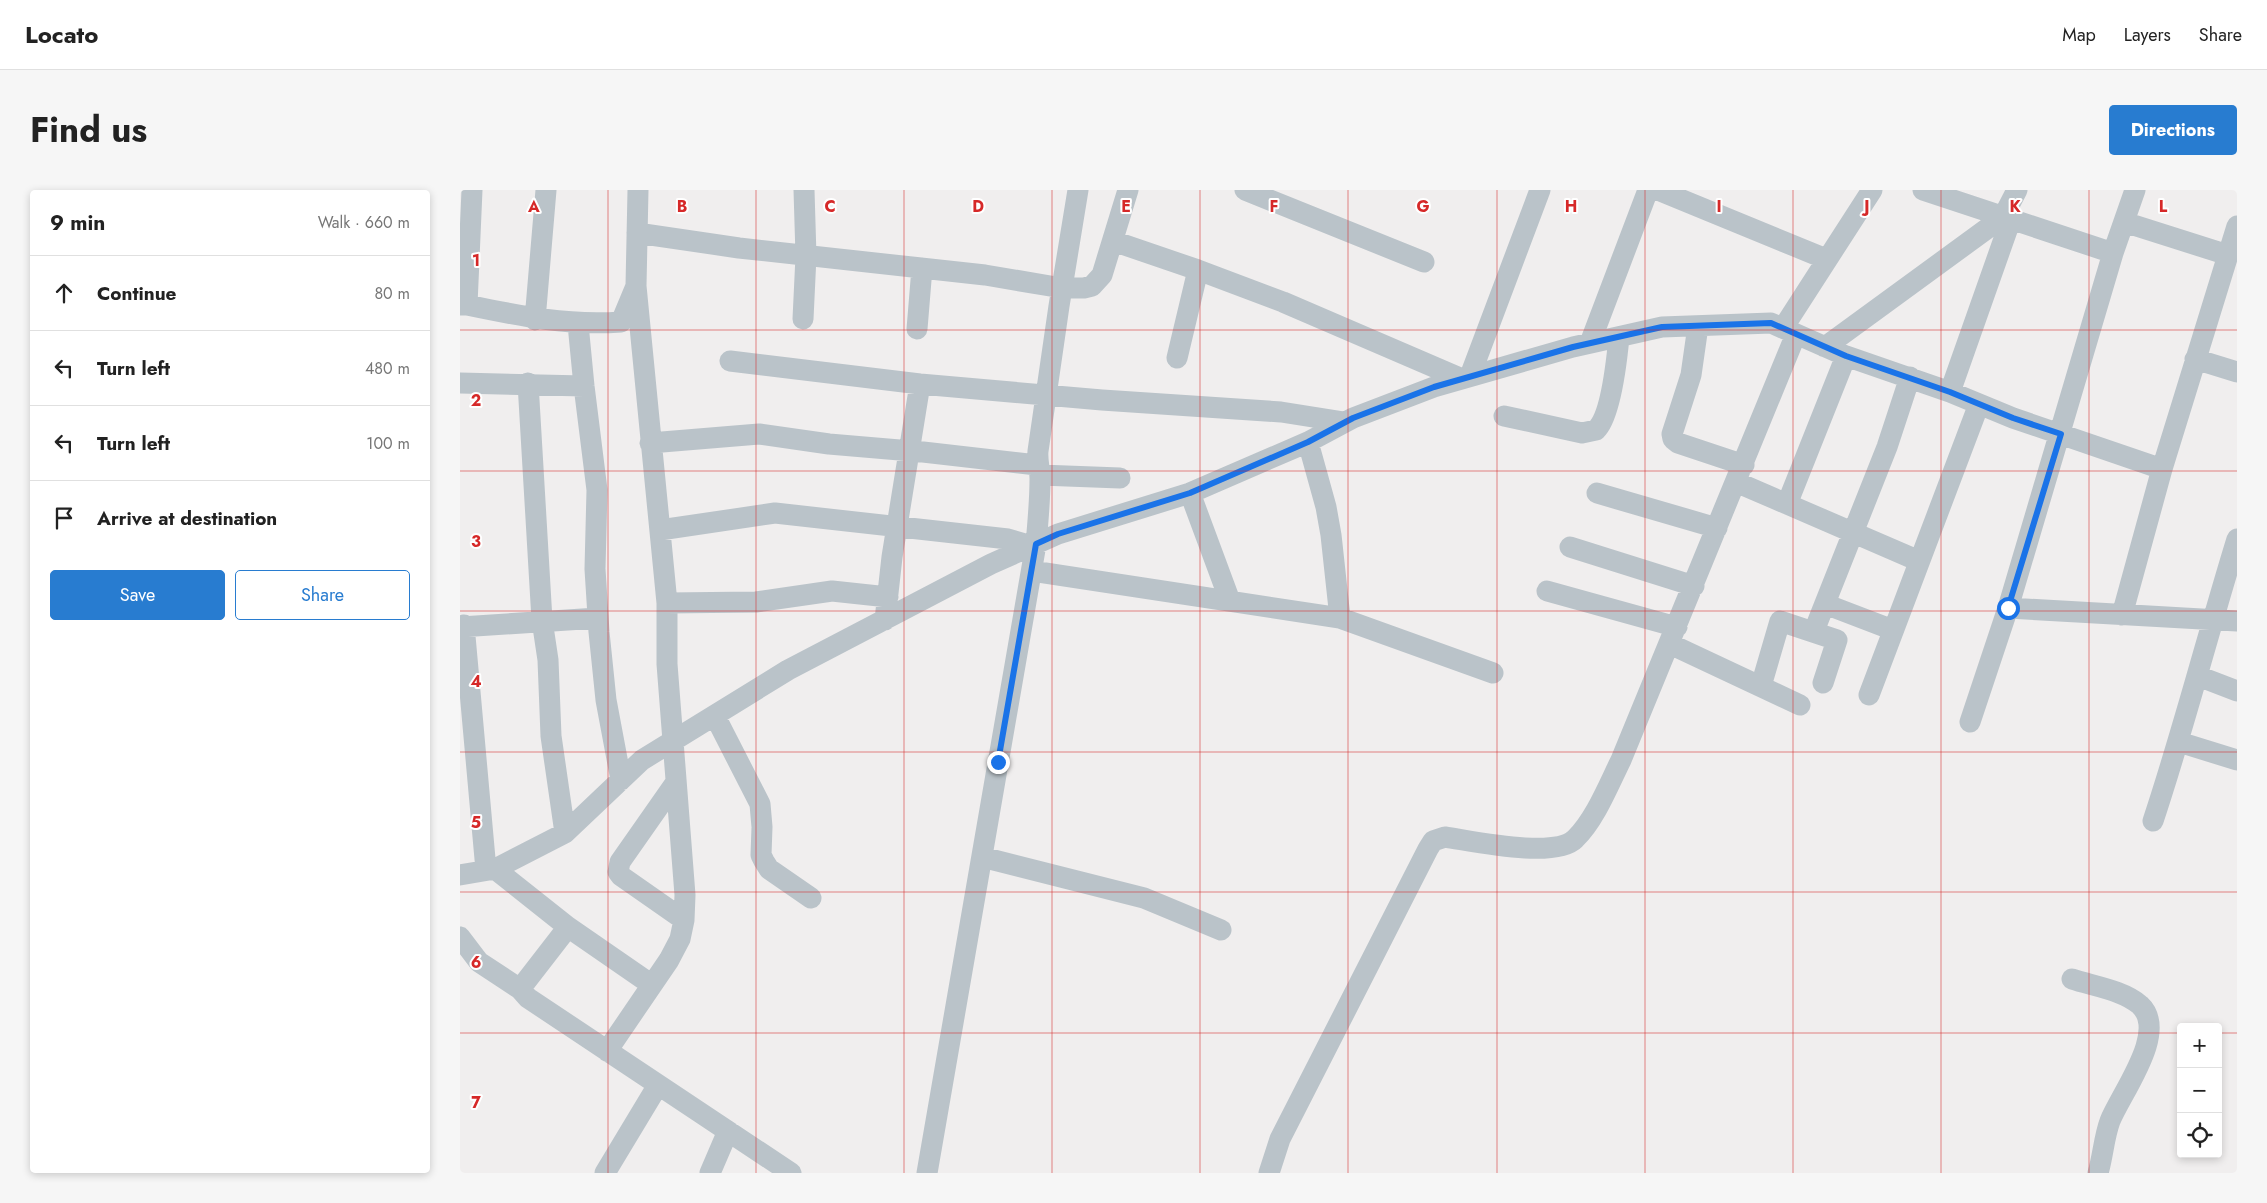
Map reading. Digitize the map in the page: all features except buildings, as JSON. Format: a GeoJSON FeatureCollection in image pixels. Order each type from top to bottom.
{"type":"FeatureCollection","features":[{"type":"Feature","properties":{"kind":"street"},"geometry":{"type":"LineString","coordinates":[[472,190],[465,234],[464,305],[535,320],[578,324],[621,322],[636,286]]}},
{"type":"Feature","properties":{"kind":"street"},"geometry":{"type":"LineString","coordinates":[[535,320],[546,190]]}},
{"type":"Feature","properties":{"kind":"street"},"geometry":{"type":"LineString","coordinates":[[607,1051],[669,960],[680,939],[684,920],[685,894],[668,664],[668,602],[650,443],[636,286],[638,190]]}},
{"type":"Feature","properties":{"kind":"street"},"geometry":{"type":"LineString","coordinates":[[803,319],[806,256],[804,190]]}},
{"type":"Feature","properties":{"kind":"street"},"geometry":{"type":"LineString","coordinates":[[927,1173],[1032,571],[1038,470],[1046,394],[1078,190]]}},
{"type":"Feature","properties":{"kind":"street"},"geometry":{"type":"LineString","coordinates":[[637,233],[806,256],[922,268],[1062,288],[1084,288],[1097,282],[1102,275],[1128,190]]}},
{"type":"Feature","properties":{"kind":"street"},"geometry":{"type":"LineString","coordinates":[[1245,190],[1424,262]]}},
{"type":"Feature","properties":{"kind":"street"},"geometry":{"type":"LineString","coordinates":[[1466,378],[1540,190]]}},
{"type":"Feature","properties":{"kind":"street"},"geometry":{"type":"LineString","coordinates":[[1590,343],[1648,190]]}},
{"type":"Feature","properties":{"kind":"street"},"geometry":{"type":"LineString","coordinates":[[1658,190],[1826,259]]}},
{"type":"Feature","properties":{"kind":"street"},"geometry":{"type":"LineString","coordinates":[[1269,1173],[1280,1139],[1433,841],[1445,837],[1528,848],[1550,848],[1563,846],[1575,840],[1587,824],[1621,760],[1674,636],[1740,474],[1790,331],[1826,259],[1872,190]]}},
{"type":"Feature","properties":{"kind":"street"},"geometry":{"type":"LineString","coordinates":[[1923,190],[2113,253]]}},
{"type":"Feature","properties":{"kind":"street"},"geometry":{"type":"LineString","coordinates":[[1950,392],[2017,190]]}},
{"type":"Feature","properties":{"kind":"street"},"geometry":{"type":"LineString","coordinates":[[1970,722],[2008,608],[2113,253],[2135,190]]}},
{"type":"Feature","properties":{"kind":"street"},"geometry":{"type":"LineString","coordinates":[[1825,347],[2007,218]]}},
{"type":"Feature","properties":{"kind":"street"},"geometry":{"type":"LineString","coordinates":[[2124,222],[2230,264]]}},
{"type":"Feature","properties":{"kind":"street"},"geometry":{"type":"LineString","coordinates":[[2122,615],[2162,469],[2195,359],[2230,264],[2237,226]]}},
{"type":"Feature","properties":{"kind":"street"},"geometry":{"type":"LineString","coordinates":[[1113,241],[1283,302],[1466,378]]}},
{"type":"Feature","properties":{"kind":"street"},"geometry":{"type":"LineString","coordinates":[[918,328],[922,268]]}},
{"type":"Feature","properties":{"kind":"street"},"geometry":{"type":"LineString","coordinates":[[1177,358],[1198,270]]}},
{"type":"Feature","properties":{"kind":"street"},"geometry":{"type":"LineString","coordinates":[[460,875],[490,869],[565,833],[642,760],[788,670],[991,564],[1058,534],[1190,493],[1308,442],[1344,422],[1434,387],[1590,343],[1662,327],[1771,323],[1846,356],[2162,469]]}},
{"type":"Feature","properties":{"kind":"street"},"geometry":{"type":"LineString","coordinates":[[578,324],[597,490],[595,568],[598,618],[606,700],[621,780]]}},
{"type":"Feature","properties":{"kind":"street"},"geometry":{"type":"LineString","coordinates":[[1698,326],[1691,375],[1673,439],[1740,474],[1787,504],[1919,560]]}},
{"type":"Feature","properties":{"kind":"street"},"geometry":{"type":"LineString","coordinates":[[1504,416],[1582,433],[1596,430],[1603,420],[1613,380],[1619,337]]}},
{"type":"Feature","properties":{"kind":"street"},"geometry":{"type":"LineString","coordinates":[[1787,504],[1846,356]]}},
{"type":"Feature","properties":{"kind":"street"},"geometry":{"type":"LineString","coordinates":[[2195,359],[2237,372]]}},
{"type":"Feature","properties":{"kind":"street"},"geometry":{"type":"LineString","coordinates":[[730,362],[920,384],[1102,400],[1281,412],[1344,422]]}},
{"type":"Feature","properties":{"kind":"street"},"geometry":{"type":"LineString","coordinates":[[1814,631],[1887,447],[1910,378]]}},
{"type":"Feature","properties":{"kind":"street"},"geometry":{"type":"LineString","coordinates":[[460,382],[584,386]]}},
{"type":"Feature","properties":{"kind":"street"},"geometry":{"type":"LineString","coordinates":[[528,383],[542,620],[548,660],[551,736],[565,833]]}},
{"type":"Feature","properties":{"kind":"street"},"geometry":{"type":"LineString","coordinates":[[885,620],[897,525],[920,384]]}},
{"type":"Feature","properties":{"kind":"street"},"geometry":{"type":"LineString","coordinates":[[1869,695],[1979,404]]}},
{"type":"Feature","properties":{"kind":"street"},"geometry":{"type":"LineString","coordinates":[[650,443],[759,434],[829,444],[909,451],[1038,470],[1120,478]]}},
{"type":"Feature","properties":{"kind":"street"},"geometry":{"type":"LineString","coordinates":[[1308,442],[1326,507],[1340,618]]}},
{"type":"Feature","properties":{"kind":"street"},"geometry":{"type":"LineString","coordinates":[[1190,493],[1230,601]]}},
{"type":"Feature","properties":{"kind":"street"},"geometry":{"type":"LineString","coordinates":[[1597,493],[1718,528]]}},
{"type":"Feature","properties":{"kind":"street"},"geometry":{"type":"LineString","coordinates":[[660,530],[775,513],[897,525],[1008,539],[1034,545]]}},
{"type":"Feature","properties":{"kind":"street"},"geometry":{"type":"LineString","coordinates":[[2153,821],[2179,742],[2212,620],[2237,539]]}},
{"type":"Feature","properties":{"kind":"street"},"geometry":{"type":"LineString","coordinates":[[1570,547],[1694,586]]}},
{"type":"Feature","properties":{"kind":"street"},"geometry":{"type":"LineString","coordinates":[[1032,571],[1340,618],[1493,673]]}},
{"type":"Feature","properties":{"kind":"street"},"geometry":{"type":"LineString","coordinates":[[668,602],[756,602],[832,591],[888,596]]}},
{"type":"Feature","properties":{"kind":"street"},"geometry":{"type":"LineString","coordinates":[[1547,591],[1674,636],[1761,686],[1800,705]]}},
{"type":"Feature","properties":{"kind":"street"},"geometry":{"type":"LineString","coordinates":[[1825,604],[1893,630]]}},
{"type":"Feature","properties":{"kind":"street"},"geometry":{"type":"LineString","coordinates":[[2008,608],[2237,621]]}},
{"type":"Feature","properties":{"kind":"street"},"geometry":{"type":"LineString","coordinates":[[598,618],[462,626],[490,869],[568,927],[652,985]]}},
{"type":"Feature","properties":{"kind":"street"},"geometry":{"type":"LineString","coordinates":[[1761,686],[1780,621],[1837,640],[1823,684]]}},
{"type":"Feature","properties":{"kind":"street"},"geometry":{"type":"LineString","coordinates":[[2198,676],[2237,691]]}},
{"type":"Feature","properties":{"kind":"street"},"geometry":{"type":"LineString","coordinates":[[715,716],[760,804],[762,827],[761,854],[764,861],[769,869],[811,898]]}},
{"type":"Feature","properties":{"kind":"street"},"geometry":{"type":"LineString","coordinates":[[2179,742],[2237,760]]}},
{"type":"Feature","properties":{"kind":"street"},"geometry":{"type":"LineString","coordinates":[[676,782],[620,862],[618,872],[684,920]]}},
{"type":"Feature","properties":{"kind":"street"},"geometry":{"type":"LineString","coordinates":[[982,857],[1144,898],[1222,930]]}},
{"type":"Feature","properties":{"kind":"street"},"geometry":{"type":"LineString","coordinates":[[520,989],[568,927]]}},
{"type":"Feature","properties":{"kind":"street"},"geometry":{"type":"LineString","coordinates":[[460,937],[480,962],[520,989],[528,998],[791,1173]]}},
{"type":"Feature","properties":{"kind":"street"},"geometry":{"type":"LineString","coordinates":[[2072,979],[2132,1000],[2145,1012],[2149,1025],[2143,1055],[2109,1123],[2098,1173]]}},
{"type":"Feature","properties":{"kind":"street"},"geometry":{"type":"LineString","coordinates":[[605,1173],[658,1085]]}},
{"type":"Feature","properties":{"kind":"street"},"geometry":{"type":"LineString","coordinates":[[710,1173],[728,1131]]}},
{"type":"Feature","properties":{"kind":"route"},"geometry":{"type":"LineString","coordinates":[[998,762],[1036,544],[1058,534],[1190,493],[1308,442],[1353,418],[1434,387],[1573,347],[1662,327],[1771,323],[1846,356],[1950,392],[2013,418],[2061,434],[2008,608]]}}]}
